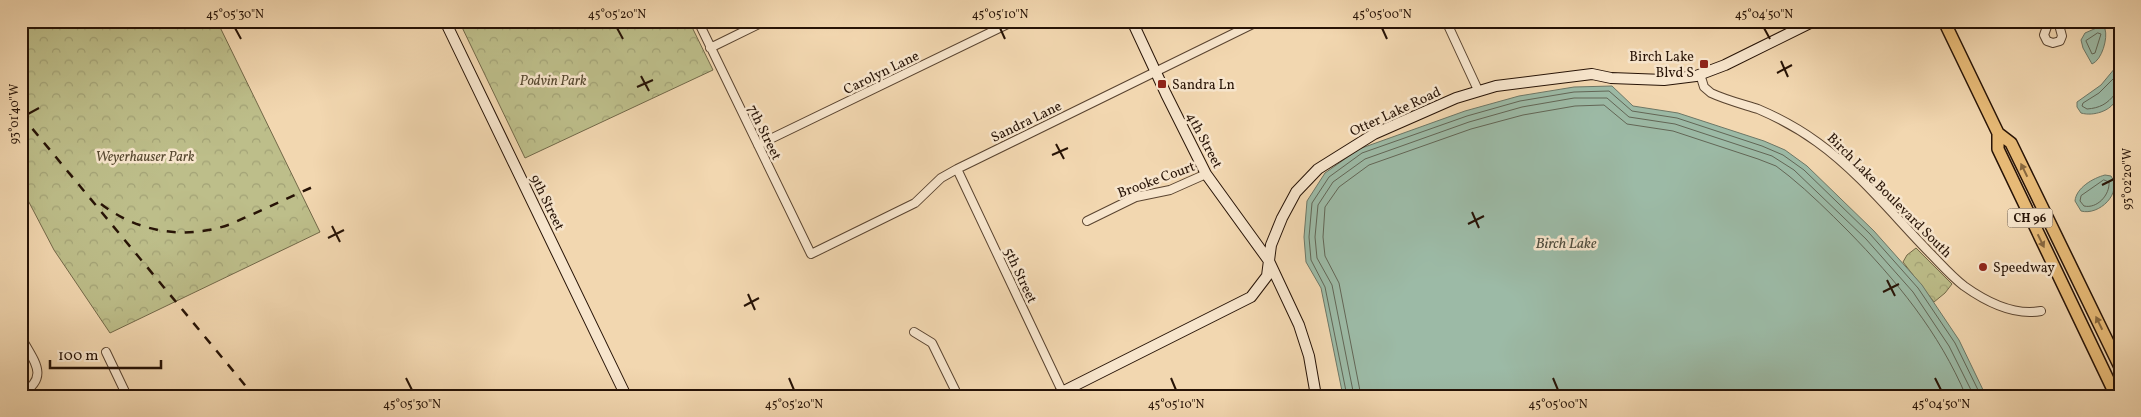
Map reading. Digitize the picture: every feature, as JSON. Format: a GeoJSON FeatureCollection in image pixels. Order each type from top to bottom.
{"type":"FeatureCollection","features":[{"type":"Feature","properties":{"kind":"main road","name":"CH 96"},"geometry":{"type":"LineString","coordinates":[[1944,21],[1998,133],[1998,149],[2116,391]]}},
{"type":"Feature","properties":{"kind":"main road","name":"CH 96"},"geometry":{"type":"LineString","coordinates":[[1998,133],[2011,142],[2120,367]]}},
{"type":"Feature","properties":{"kind":"street","name":"9th Street"},"geometry":{"type":"LineString","coordinates":[[445,21],[626,396]]}},
{"type":"Feature","properties":{"kind":"street","name":"7th Street"},"geometry":{"type":"LineString","coordinates":[[698,21],[811,254]]}},
{"type":"Feature","properties":{"kind":"street"},"geometry":{"type":"LineString","coordinates":[[710,48],[765,21]]}},
{"type":"Feature","properties":{"kind":"street","name":"Carolyn Lane"},"geometry":{"type":"LineString","coordinates":[[758,146],[1014,21]]}},
{"type":"Feature","properties":{"kind":"street","name":"4th Street"},"geometry":{"type":"LineString","coordinates":[[1132,21],[1206,174],[1269,262],[1299,325],[1309,356],[1316,396]]}},
{"type":"Feature","properties":{"kind":"street","name":"Sandra Lane"},"geometry":{"type":"LineString","coordinates":[[811,254],[911,206],[924,196],[941,178],[957,169],[1259,21]]}},
{"type":"Feature","properties":{"kind":"street"},"geometry":{"type":"LineString","coordinates":[[1446,21],[1478,90]]}},
{"type":"Feature","properties":{"kind":"street","name":"Otter Lake Road"},"geometry":{"type":"LineString","coordinates":[[1058,394],[1242,303],[1259,288],[1267,276],[1271,245],[1282,218],[1301,186],[1318,169],[1374,134],[1439,104],[1478,90],[1592,74],[1611,78],[1664,80],[1700,74],[1725,65],[1814,21]]}},
{"type":"Feature","properties":{"kind":"street"},"geometry":{"type":"LineString","coordinates":[[2049,21],[2044,37],[2053,43],[2060,41],[2062,36],[2058,21]]}},
{"type":"Feature","properties":{"kind":"street","name":"Birch Lake Boulevard South"},"geometry":{"type":"LineString","coordinates":[[1700,74],[1704,88],[1711,93],[1776,117],[1822,146],[1842,163],[1948,272],[1968,289],[2010,309],[2026,313],[2041,312]]}},
{"type":"Feature","properties":{"kind":"street","name":"5th Street"},"geometry":{"type":"LineString","coordinates":[[957,169],[1058,394]]}},
{"type":"Feature","properties":{"kind":"street","name":"Brooke Court"},"geometry":{"type":"LineString","coordinates":[[1087,221],[1136,197],[1170,190],[1206,174]]}},
{"type":"Feature","properties":{"kind":"street"},"geometry":{"type":"LineString","coordinates":[[914,332],[932,343],[958,396]]}},
{"type":"Feature","properties":{"kind":"street"},"geometry":{"type":"LineString","coordinates":[[21,336],[38,374],[37,382],[21,394]]}},
{"type":"Feature","properties":{"kind":"street"},"geometry":{"type":"LineString","coordinates":[[106,352],[127,396]]}},
{"type":"Feature","properties":{"kind":"green space","name":"Weyerhauser Park"},"geometry":{"type":"Polygon","coordinates":[[[21,21],[217,21],[320,232],[110,333],[54,250],[21,187],[21,21]]]}},
{"type":"Feature","properties":{"kind":"green space","name":"Podvin Park"},"geometry":{"type":"Polygon","coordinates":[[[459,21],[689,21],[713,70],[525,158],[459,21]]]}},
{"type":"Feature","properties":{"kind":"green space"},"geometry":{"type":"Polygon","coordinates":[[[1916,248],[1952,284],[1934,302],[1903,262],[1907,255],[1916,248]]]}},
{"type":"Feature","properties":{"kind":"water"},"geometry":{"type":"Polygon","coordinates":[[[2101,26],[2105,29],[2106,33],[2105,43],[2099,58],[2092,64],[2083,48],[2081,40],[2085,33],[2101,26]]]}},
{"type":"Feature","properties":{"kind":"water"},"geometry":{"type":"Polygon","coordinates":[[[2120,62],[2119,91],[2114,103],[2099,113],[2081,113],[2077,107],[2077,102],[2101,85],[2120,62]]]}},
{"type":"Feature","properties":{"kind":"water","name":"Birch Lake"},"geometry":{"type":"Polygon","coordinates":[[[1612,86],[1633,106],[1678,113],[1764,141],[1785,150],[1807,166],[1874,231],[1922,285],[1959,340],[1986,396],[1343,396],[1321,288],[1306,262],[1304,237],[1307,201],[1325,173],[1359,149],[1465,111],[1519,96],[1574,87],[1612,86]]]}},
{"type":"Feature","properties":{"kind":"water"},"geometry":{"type":"Polygon","coordinates":[[[2105,175],[2111,176],[2114,183],[2112,196],[2102,207],[2088,212],[2081,211],[2075,201],[2078,192],[2090,181],[2105,175]]]}},
{"type":"Feature","properties":{"kind":"railway"},"geometry":{"type":"LineString","coordinates":[[21,115],[254,396]]}},
{"type":"Feature","properties":{"kind":"railway"},"geometry":{"type":"LineString","coordinates":[[101,204],[131,222],[147,227],[163,231],[197,232],[231,224],[317,185]]}},
{"type":"Feature","properties":{"kind":"place","name":"Birch Lake Blvd S"},"geometry":{"type":"Point","coordinates":[1704,64]}},
{"type":"Feature","properties":{"kind":"place","name":"Sandra Ln"},"geometry":{"type":"Point","coordinates":[1162,84]}},
{"type":"Feature","properties":{"kind":"place","name":"Speedway"},"geometry":{"type":"Point","coordinates":[1983,267]}}]}
